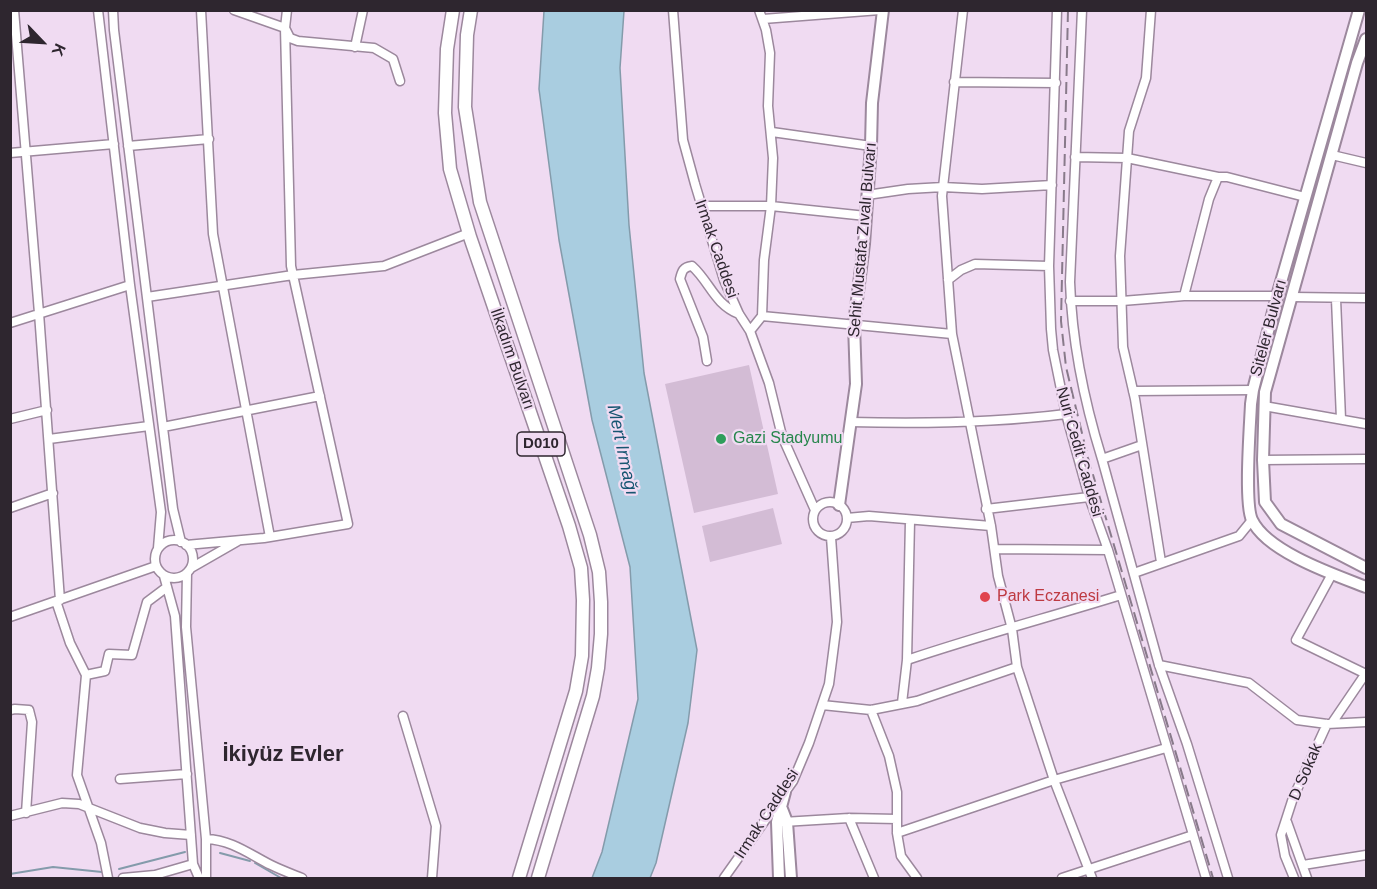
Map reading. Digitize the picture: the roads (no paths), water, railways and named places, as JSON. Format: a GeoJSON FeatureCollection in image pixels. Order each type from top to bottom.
{"type":"FeatureCollection","features":[{"type":"Feature","properties":{"kind":"highway","name":"İlkadım Bulvarı"},"geometry":{"type":"LineString","coordinates":[[453,10],[447,49],[445,113],[450,169],[469,233],[569,526],[581,568],[582,656],[576,692],[519,879]]}},
{"type":"Feature","properties":{"kind":"highway","name":"İlkadım Bulvarı"},"geometry":{"type":"LineString","coordinates":[[471,10],[467,35],[465,107],[480,202],[590,535],[599,572],[601,634],[593,696],[538,879]]}},
{"type":"Feature","properties":{"kind":"main road","name":"Sehit Mustafa Zıvalı Bulvarı"},"geometry":{"type":"LineString","coordinates":[[839,504],[856,384],[854,324],[864,244],[872,103],[881,10]]}},
{"type":"Feature","properties":{"kind":"main road","name":"Siteler Bulvarı"},"geometry":{"type":"LineString","coordinates":[[1252,520],[1249,503],[1253,390],[1277,296],[1359,10]]}},
{"type":"Feature","properties":{"kind":"main road","name":"Siteler Bulvarı"},"geometry":{"type":"LineString","coordinates":[[1366,39],[1357,63],[1265,392],[1263,460],[1265,502],[1281,525],[1366,568]]}},
{"type":"Feature","properties":{"kind":"main road"},"geometry":{"type":"LineString","coordinates":[[1252,520],[1265,536],[1294,557],[1366,587]]}},
{"type":"Feature","properties":{"kind":"main road"},"geometry":{"type":"LineString","coordinates":[[780,879],[782,809],[785,792]]}},
{"type":"Feature","properties":{"kind":"main road"},"geometry":{"type":"LineString","coordinates":[[782,822],[791,879]]}},
{"type":"Feature","properties":{"kind":"street"},"geometry":{"type":"LineString","coordinates":[[14,10],[47,410],[58,601],[70,643],[86,675],[77,775],[101,843],[108,879]]}},
{"type":"Feature","properties":{"kind":"street"},"geometry":{"type":"LineString","coordinates":[[98,10],[130,285],[161,512],[158,548],[155,554],[156,566],[164,576],[175,616],[193,864],[199,879]]}},
{"type":"Feature","properties":{"kind":"street"},"geometry":{"type":"LineString","coordinates":[[113,10],[173,509],[184,543],[192,556],[186,627],[206,839],[206,879]]}},
{"type":"Feature","properties":{"kind":"street"},"geometry":{"type":"LineString","coordinates":[[201,10],[213,234],[244,411],[270,537]]}},
{"type":"Feature","properties":{"kind":"street"},"geometry":{"type":"LineString","coordinates":[[234,10],[285,28],[290,38],[298,41],[374,48],[393,59],[400,81]]}},
{"type":"Feature","properties":{"kind":"street"},"geometry":{"type":"LineString","coordinates":[[158,548],[168,541],[184,543],[241,540],[348,524],[291,266],[285,28],[287,10]]}},
{"type":"Feature","properties":{"kind":"street"},"geometry":{"type":"LineString","coordinates":[[355,47],[363,10]]}},
{"type":"Feature","properties":{"kind":"street","name":"Irmak Caddesi"},"geometry":{"type":"LineString","coordinates":[[673,10],[683,140],[724,280],[739,314],[750,331],[769,383],[782,436],[815,510]]}},
{"type":"Feature","properties":{"kind":"street"},"geometry":{"type":"LineString","coordinates":[[750,331],[762,316],[764,260],[771,206],[773,158],[768,106],[770,53],[759,10]]}},
{"type":"Feature","properties":{"kind":"street"},"geometry":{"type":"LineString","coordinates":[[763,20],[814,12],[881,10]]}},
{"type":"Feature","properties":{"kind":"street"},"geometry":{"type":"LineString","coordinates":[[963,10],[943,187],[952,334],[991,526],[998,576],[1012,629],[1017,668],[1054,780],[1092,879]]}},
{"type":"Feature","properties":{"kind":"street","name":"Nuri Cedit Caddesi"},"geometry":{"type":"LineString","coordinates":[[1057,10],[1049,266],[1053,350],[1066,414],[1089,497],[1108,550],[1206,879]]}},
{"type":"Feature","properties":{"kind":"street","name":"Nuri Cedit Caddesi"},"geometry":{"type":"LineString","coordinates":[[1082,10],[1070,301],[1080,382],[1159,665],[1187,744],[1228,879]]}},
{"type":"Feature","properties":{"kind":"street"},"geometry":{"type":"LineString","coordinates":[[1151,10],[1146,78],[1129,132],[1120,256],[1123,347],[1133,391],[1161,562]]}},
{"type":"Feature","properties":{"kind":"street"},"geometry":{"type":"LineString","coordinates":[[954,82],[1056,83]]}},
{"type":"Feature","properties":{"kind":"street"},"geometry":{"type":"LineString","coordinates":[[772,132],[871,146]]}},
{"type":"Feature","properties":{"kind":"street"},"geometry":{"type":"LineString","coordinates":[[128,146],[209,139]]}},
{"type":"Feature","properties":{"kind":"street"},"geometry":{"type":"LineString","coordinates":[[10,153],[114,144]]}},
{"type":"Feature","properties":{"kind":"street"},"geometry":{"type":"LineString","coordinates":[[1332,155],[1366,163]]}},
{"type":"Feature","properties":{"kind":"street"},"geometry":{"type":"LineString","coordinates":[[1076,157],[1127,158],[1227,177],[1305,197]]}},
{"type":"Feature","properties":{"kind":"street"},"geometry":{"type":"LineString","coordinates":[[1184,296],[1209,199],[1218,177]]}},
{"type":"Feature","properties":{"kind":"street"},"geometry":{"type":"LineString","coordinates":[[867,195],[943,187],[982,189],[1052,186]]}},
{"type":"Feature","properties":{"kind":"street"},"geometry":{"type":"LineString","coordinates":[[702,206],[771,206],[866,216]]}},
{"type":"Feature","properties":{"kind":"street"},"geometry":{"type":"LineString","coordinates":[[147,297],[293,275],[384,266],[469,233]]}},
{"type":"Feature","properties":{"kind":"street"},"geometry":{"type":"LineString","coordinates":[[948,280],[961,270],[975,264],[1049,266]]}},
{"type":"Feature","properties":{"kind":"street"},"geometry":{"type":"LineString","coordinates":[[707,361],[703,337],[680,279],[681,271],[692,266],[700,273],[710,290],[726,309],[739,314]]}},
{"type":"Feature","properties":{"kind":"street"},"geometry":{"type":"LineString","coordinates":[[10,322],[130,285]]}},
{"type":"Feature","properties":{"kind":"street"},"geometry":{"type":"LineString","coordinates":[[1070,301],[1122,301],[1184,296],[1277,296]]}},
{"type":"Feature","properties":{"kind":"street"},"geometry":{"type":"LineString","coordinates":[[1292,297],[1366,298]]}},
{"type":"Feature","properties":{"kind":"street"},"geometry":{"type":"LineString","coordinates":[[1336,299],[1341,419]]}},
{"type":"Feature","properties":{"kind":"street"},"geometry":{"type":"LineString","coordinates":[[762,316],[952,334]]}},
{"type":"Feature","properties":{"kind":"street"},"geometry":{"type":"LineString","coordinates":[[1133,391],[1253,390]]}},
{"type":"Feature","properties":{"kind":"street"},"geometry":{"type":"LineString","coordinates":[[163,428],[320,396]]}},
{"type":"Feature","properties":{"kind":"street"},"geometry":{"type":"LineString","coordinates":[[1264,406],[1366,424]]}},
{"type":"Feature","properties":{"kind":"street"},"geometry":{"type":"LineString","coordinates":[[10,419],[47,410]]}},
{"type":"Feature","properties":{"kind":"street"},"geometry":{"type":"LineString","coordinates":[[850,422],[969,423],[1066,414]]}},
{"type":"Feature","properties":{"kind":"street"},"geometry":{"type":"LineString","coordinates":[[49,439],[149,426]]}},
{"type":"Feature","properties":{"kind":"street"},"geometry":{"type":"LineString","coordinates":[[1102,459],[1142,445]]}},
{"type":"Feature","properties":{"kind":"street"},"geometry":{"type":"LineString","coordinates":[[1263,460],[1366,459]]}},
{"type":"Feature","properties":{"kind":"street"},"geometry":{"type":"LineString","coordinates":[[10,508],[53,493]]}},
{"type":"Feature","properties":{"kind":"street"},"geometry":{"type":"LineString","coordinates":[[986,509],[1089,497]]}},
{"type":"Feature","properties":{"kind":"street"},"geometry":{"type":"LineString","coordinates":[[823,503],[839,504],[846,513],[847,524],[841,533],[831,537],[821,534],[814,526],[815,510],[823,503]]}},
{"type":"Feature","properties":{"kind":"street"},"geometry":{"type":"LineString","coordinates":[[847,518],[869,516],[991,526]]}},
{"type":"Feature","properties":{"kind":"street"},"geometry":{"type":"LineString","coordinates":[[1134,573],[1239,536],[1252,520]]}},
{"type":"Feature","properties":{"kind":"street"},"geometry":{"type":"LineString","coordinates":[[902,703],[908,660],[910,521]]}},
{"type":"Feature","properties":{"kind":"street","name":"Irmak Caddesi"},"geometry":{"type":"LineString","coordinates":[[724,879],[793,781],[829,684],[837,621],[831,537]]}},
{"type":"Feature","properties":{"kind":"street"},"geometry":{"type":"LineString","coordinates":[[164,576],[176,578],[241,540]]}},
{"type":"Feature","properties":{"kind":"street"},"geometry":{"type":"LineString","coordinates":[[995,549],[1108,550]]}},
{"type":"Feature","properties":{"kind":"street"},"geometry":{"type":"LineString","coordinates":[[10,617],[156,566]]}},
{"type":"Feature","properties":{"kind":"street"},"geometry":{"type":"LineString","coordinates":[[1332,574],[1296,640],[1366,674]]}},
{"type":"Feature","properties":{"kind":"street"},"geometry":{"type":"LineString","coordinates":[[86,675],[105,671],[109,654],[132,655],[147,602],[167,587]]}},
{"type":"Feature","properties":{"kind":"street"},"geometry":{"type":"LineString","coordinates":[[908,660],[975,637],[1012,629],[1121,595]]}},
{"type":"Feature","properties":{"kind":"street"},"geometry":{"type":"LineString","coordinates":[[1159,665],[1249,683],[1297,720],[1330,723],[1366,722]]}},
{"type":"Feature","properties":{"kind":"street"},"geometry":{"type":"LineString","coordinates":[[822,705],[871,710],[917,701],[1017,668]]}},
{"type":"Feature","properties":{"kind":"street","name":"D Sokak"},"geometry":{"type":"LineString","coordinates":[[1294,879],[1285,856],[1281,835],[1293,798],[1330,723],[1366,674]]}},
{"type":"Feature","properties":{"kind":"street"},"geometry":{"type":"LineString","coordinates":[[10,710],[29,710],[32,722],[26,813]]}},
{"type":"Feature","properties":{"kind":"street"},"geometry":{"type":"LineString","coordinates":[[871,710],[889,756],[897,792],[897,833],[901,856],[917,879]]}},
{"type":"Feature","properties":{"kind":"street"},"geometry":{"type":"LineString","coordinates":[[403,716],[436,826],[432,879]]}},
{"type":"Feature","properties":{"kind":"street"},"geometry":{"type":"LineString","coordinates":[[897,833],[1054,780],[1166,748]]}},
{"type":"Feature","properties":{"kind":"street"},"geometry":{"type":"LineString","coordinates":[[120,779],[187,774]]}},
{"type":"Feature","properties":{"kind":"street"},"geometry":{"type":"LineString","coordinates":[[10,816],[62,803],[79,804],[140,828],[192,835]]}},
{"type":"Feature","properties":{"kind":"street"},"geometry":{"type":"LineString","coordinates":[[782,822],[849,818],[897,819]]}},
{"type":"Feature","properties":{"kind":"street"},"geometry":{"type":"LineString","coordinates":[[849,818],[874,879]]}},
{"type":"Feature","properties":{"kind":"street"},"geometry":{"type":"LineString","coordinates":[[1287,822],[1307,879]]}},
{"type":"Feature","properties":{"kind":"street"},"geometry":{"type":"LineString","coordinates":[[1062,879],[1193,835]]}},
{"type":"Feature","properties":{"kind":"street"},"geometry":{"type":"LineString","coordinates":[[206,839],[217,839],[235,844],[271,865],[302,879]]}},
{"type":"Feature","properties":{"kind":"street"},"geometry":{"type":"LineString","coordinates":[[1303,865],[1366,855]]}},
{"type":"Feature","properties":{"kind":"street"},"geometry":{"type":"LineString","coordinates":[[123,879],[155,875],[193,864]]}},
{"type":"Feature","properties":{"kind":"water","name":"Mert Irmağı"},"geometry":{"type":"Polygon","coordinates":[[[544,11],[624,11],[620,68],[629,225],[644,373],[697,650],[688,723],[656,863],[650,878],[592,878],[602,852],[638,699],[630,567],[592,420],[559,240],[539,89],[544,11]]]}},
{"type":"Feature","properties":{"kind":"waterway"},"geometry":{"type":"LineString","coordinates":[[119,869],[185,852]]}},
{"type":"Feature","properties":{"kind":"waterway"},"geometry":{"type":"LineString","coordinates":[[220,853],[250,861]]}},
{"type":"Feature","properties":{"kind":"waterway"},"geometry":{"type":"LineString","coordinates":[[255,863],[281,878]]}},
{"type":"Feature","properties":{"kind":"waterway"},"geometry":{"type":"LineString","coordinates":[[10,874],[53,867],[102,872]]}},
{"type":"Feature","properties":{"kind":"railway"},"geometry":{"type":"LineString","coordinates":[[1068,10],[1061,321],[1066,367],[1088,458],[1213,878]]}},
{"type":"Feature","properties":{"kind":"place","name":"Gazi Stadyumu"},"geometry":{"type":"Point","coordinates":[721,439]}},
{"type":"Feature","properties":{"kind":"place","name":"Park Eczanesi"},"geometry":{"type":"Point","coordinates":[985,597]}},
{"type":"Feature","properties":{"kind":"district","name":"İkiyüz Evler"},"geometry":{"type":"Point","coordinates":[283,755]}}]}
